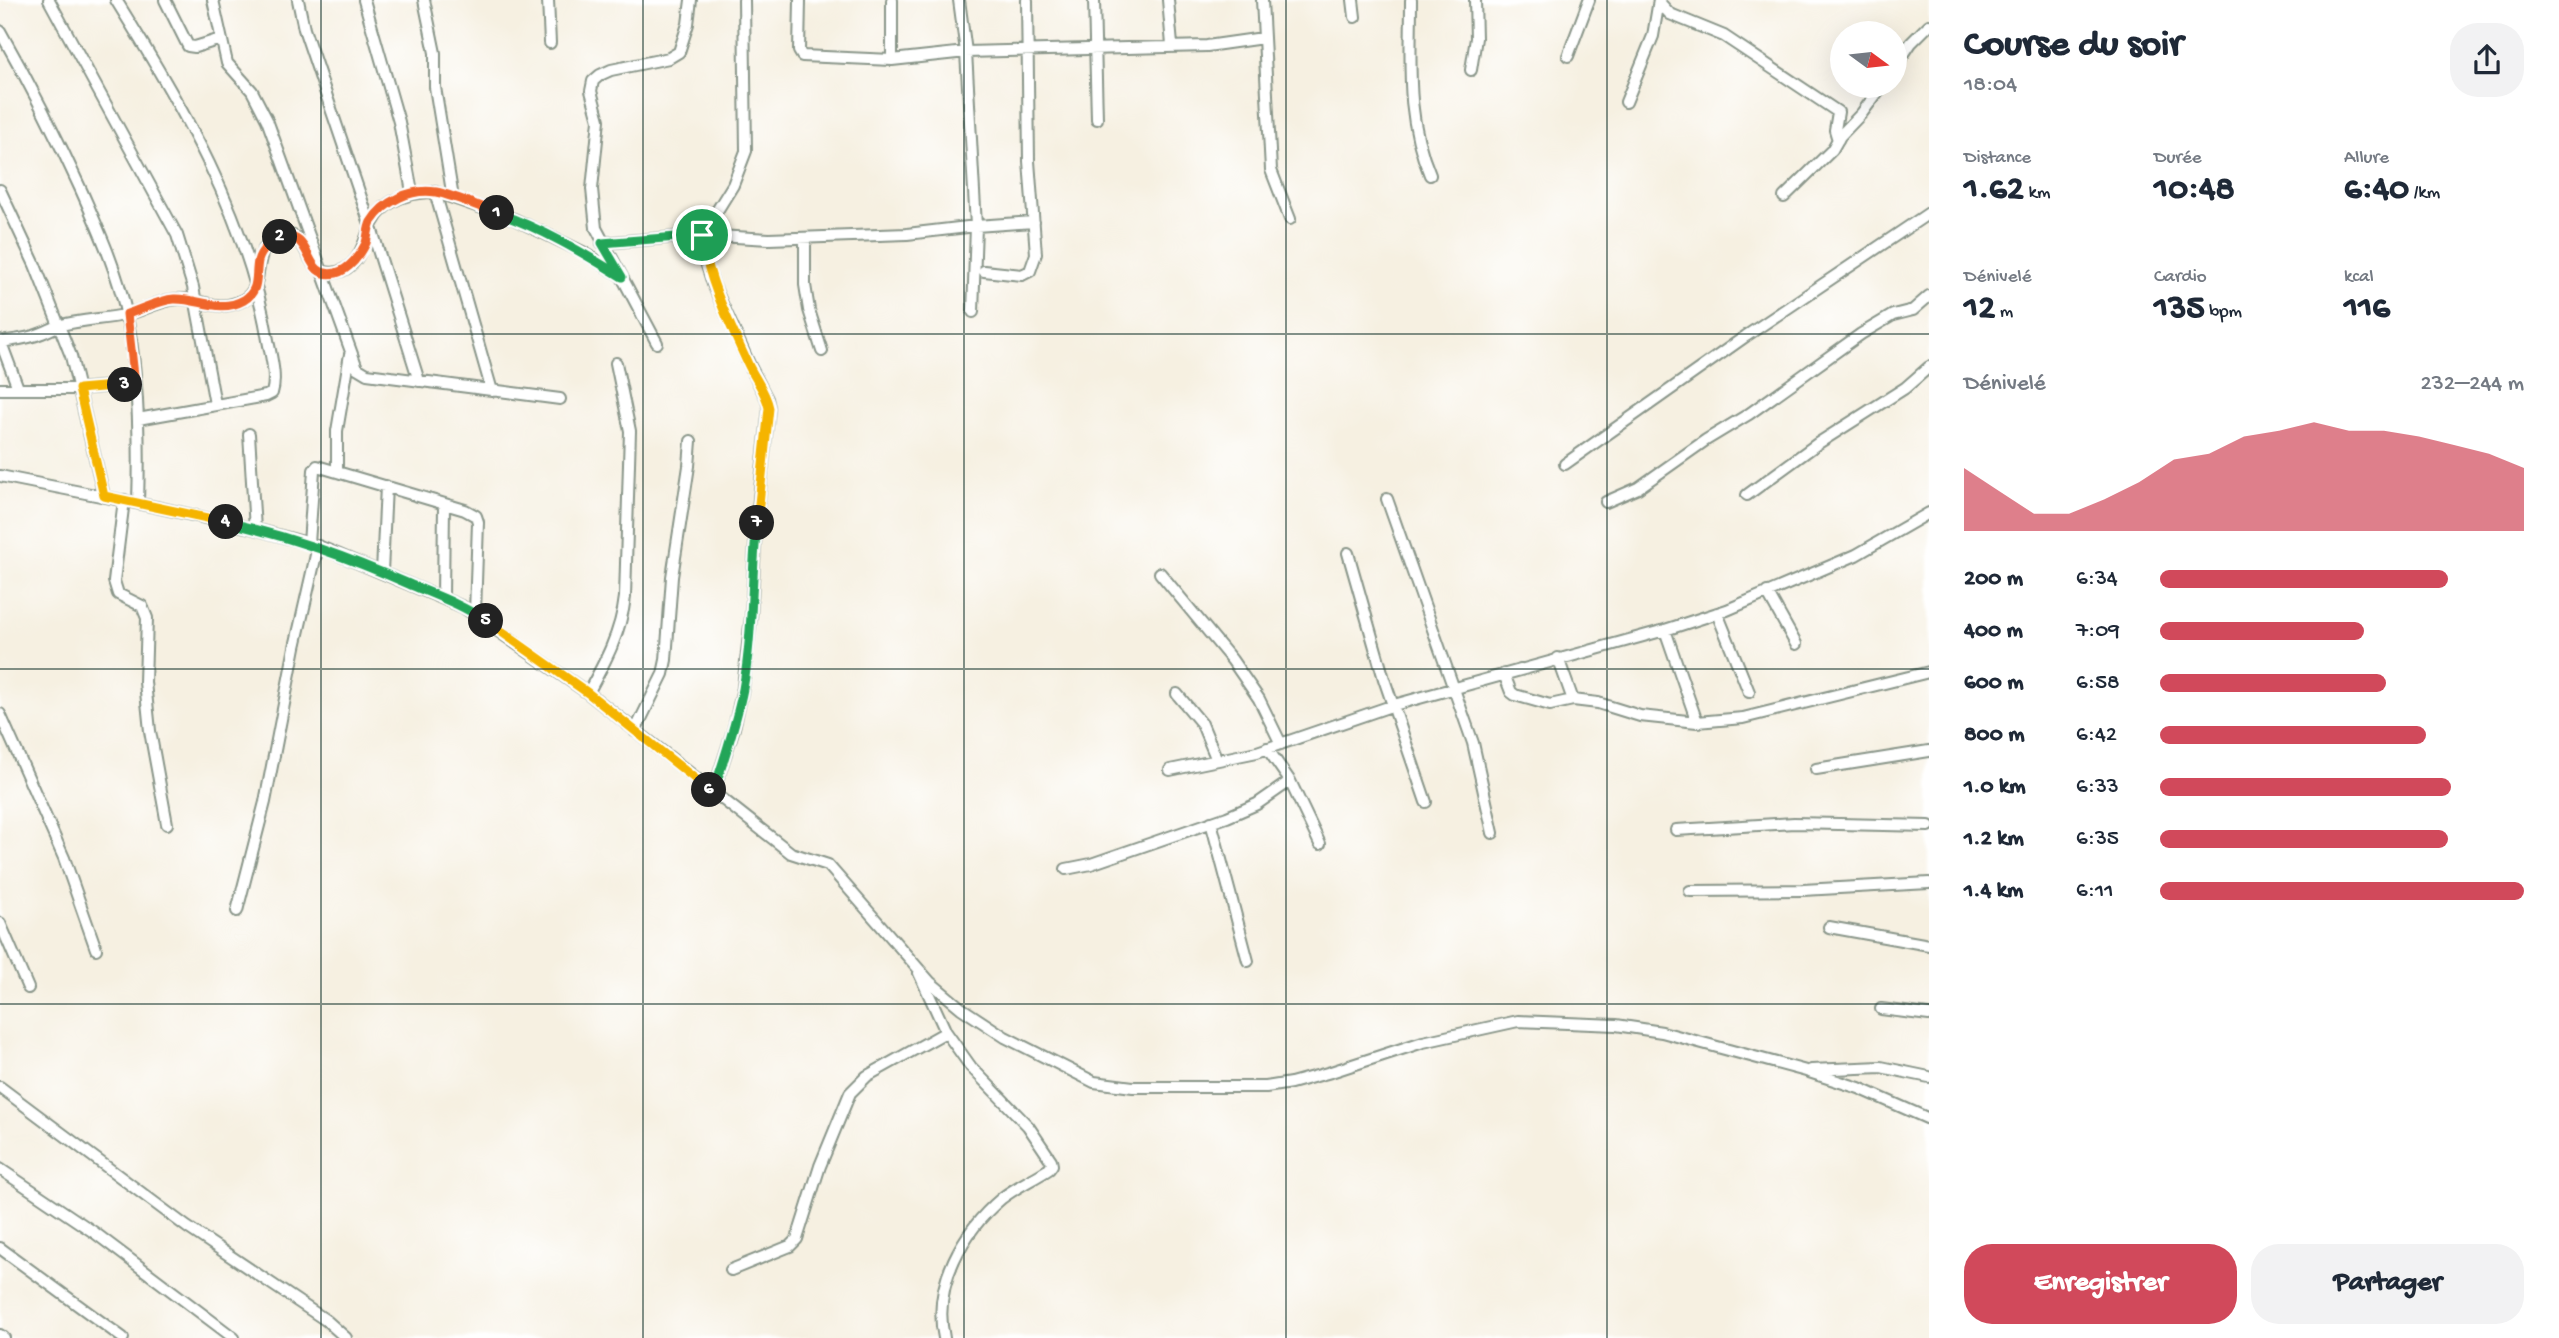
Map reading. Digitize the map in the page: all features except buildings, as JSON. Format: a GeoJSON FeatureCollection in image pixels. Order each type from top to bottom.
{"type":"FeatureCollection","features":[{"type":"Feature","properties":{"kind":"street"},"geometry":{"type":"LineString","coordinates":[[49,0],[177,235],[193,287],[215,404]]}},
{"type":"Feature","properties":{"kind":"street"},"geometry":{"type":"LineString","coordinates":[[116,0],[184,113],[224,195],[256,285],[274,380],[272,393],[138,419]]}},
{"type":"Feature","properties":{"kind":"street"},"geometry":{"type":"LineString","coordinates":[[165,0],[188,46],[195,47],[220,39]]}},
{"type":"Feature","properties":{"kind":"street"},"geometry":{"type":"LineString","coordinates":[[213,0],[228,64],[252,91],[267,120],[356,368],[361,372],[419,381],[560,399]]}},
{"type":"Feature","properties":{"kind":"street"},"geometry":{"type":"LineString","coordinates":[[298,0],[321,81],[370,224],[419,381]]}},
{"type":"Feature","properties":{"kind":"street"},"geometry":{"type":"LineString","coordinates":[[364,0],[399,122],[412,192]]}},
{"type":"Feature","properties":{"kind":"street"},"geometry":{"type":"LineString","coordinates":[[424,0],[435,53],[435,87],[453,198]]}},
{"type":"Feature","properties":{"kind":"street"},"geometry":{"type":"LineString","coordinates":[[548,0],[550,43]]}},
{"type":"Feature","properties":{"kind":"street"},"geometry":{"type":"LineString","coordinates":[[657,343],[602,243],[593,214],[592,189],[599,120],[591,91],[593,81],[611,70],[675,56],[682,47],[691,0]]}},
{"type":"Feature","properties":{"kind":"street"},"geometry":{"type":"LineString","coordinates":[[713,793],[734,728],[743,688],[769,408],[713,284],[704,256],[702,235],[733,185],[746,151],[744,0]]}},
{"type":"Feature","properties":{"kind":"street"},"geometry":{"type":"LineString","coordinates":[[800,0],[797,44],[802,57],[892,61],[966,52],[1232,44],[1263,38]]}},
{"type":"Feature","properties":{"kind":"street"},"geometry":{"type":"LineString","coordinates":[[892,0],[892,61]]}},
{"type":"Feature","properties":{"kind":"street"},"geometry":{"type":"LineString","coordinates":[[959,0],[966,52],[976,226],[973,312]]}},
{"type":"Feature","properties":{"kind":"street"},"geometry":{"type":"LineString","coordinates":[[984,271],[1022,275],[1030,271],[1037,254],[1029,161],[1027,0]]}},
{"type":"Feature","properties":{"kind":"street"},"geometry":{"type":"LineString","coordinates":[[1094,0],[1097,119]]}},
{"type":"Feature","properties":{"kind":"street"},"geometry":{"type":"LineString","coordinates":[[1168,0],[1172,45]]}},
{"type":"Feature","properties":{"kind":"street"},"geometry":{"type":"LineString","coordinates":[[1262,0],[1271,170],[1290,219]]}},
{"type":"Feature","properties":{"kind":"street"},"geometry":{"type":"LineString","coordinates":[[1353,0],[1355,17]]}},
{"type":"Feature","properties":{"kind":"street"},"geometry":{"type":"LineString","coordinates":[[1411,0],[1411,106],[1417,140],[1430,175]]}},
{"type":"Feature","properties":{"kind":"street"},"geometry":{"type":"LineString","coordinates":[[1471,70],[1476,38],[1475,0]]}},
{"type":"Feature","properties":{"kind":"street"},"geometry":{"type":"LineString","coordinates":[[1568,55],[1589,0]]}},
{"type":"Feature","properties":{"kind":"street"},"geometry":{"type":"LineString","coordinates":[[1626,102],[1653,36],[1659,1]]}},
{"type":"Feature","properties":{"kind":"street"},"geometry":{"type":"LineString","coordinates":[[1659,1],[1670,13],[1724,36],[1838,112],[1835,130],[1838,140]]}},
{"type":"Feature","properties":{"kind":"street"},"geometry":{"type":"LineString","coordinates":[[1908,48],[1929,25]]}},
{"type":"Feature","properties":{"kind":"street"},"geometry":{"type":"LineString","coordinates":[[0,31],[34,90],[100,232],[120,288],[127,314],[138,419],[138,503]]}},
{"type":"Feature","properties":{"kind":"street"},"geometry":{"type":"LineString","coordinates":[[1784,197],[1832,150],[1873,98]]}},
{"type":"Feature","properties":{"kind":"street"},"geometry":{"type":"LineString","coordinates":[[0,190],[60,325],[79,389],[104,496]]}},
{"type":"Feature","properties":{"kind":"street"},"geometry":{"type":"LineString","coordinates":[[18,388],[0,341],[24,339],[60,325],[127,314],[174,299],[219,307],[244,300],[256,285],[258,259],[267,245],[281,236],[292,236],[301,241],[312,265],[320,271],[335,273],[346,268],[365,243],[370,224],[386,205],[412,192],[435,192],[514,219],[583,252],[622,277]]}},
{"type":"Feature","properties":{"kind":"street"},"geometry":{"type":"LineString","coordinates":[[435,192],[492,391]]}},
{"type":"Feature","properties":{"kind":"street"},"geometry":{"type":"LineString","coordinates":[[1565,464],[1746,336],[1929,213]]}},
{"type":"Feature","properties":{"kind":"street"},"geometry":{"type":"LineString","coordinates":[[602,243],[702,235],[769,239],[907,234],[1034,222]]}},
{"type":"Feature","properties":{"kind":"street"},"geometry":{"type":"LineString","coordinates":[[805,238],[805,285],[809,310],[822,351]]}},
{"type":"Feature","properties":{"kind":"street"},"geometry":{"type":"LineString","coordinates":[[1606,502],[1638,488],[1706,440],[1749,414],[1861,334],[1893,315],[1913,310],[1929,296]]}},
{"type":"Feature","properties":{"kind":"street"},"geometry":{"type":"LineString","coordinates":[[337,472],[337,431],[350,354]]}},
{"type":"Feature","properties":{"kind":"street"},"geometry":{"type":"LineString","coordinates":[[588,693],[617,636],[625,597],[630,431],[616,363]]}},
{"type":"Feature","properties":{"kind":"street"},"geometry":{"type":"LineString","coordinates":[[1747,495],[1817,444],[1905,388],[1929,367]]}},
{"type":"Feature","properties":{"kind":"street"},"geometry":{"type":"LineString","coordinates":[[0,389],[79,389],[135,384]]}},
{"type":"Feature","properties":{"kind":"street"},"geometry":{"type":"LineString","coordinates":[[249,434],[255,529]]}},
{"type":"Feature","properties":{"kind":"street"},"geometry":{"type":"LineString","coordinates":[[635,731],[663,674],[666,660],[672,577],[691,441]]}},
{"type":"Feature","properties":{"kind":"street"},"geometry":{"type":"LineString","coordinates":[[237,911],[265,802],[313,545],[314,470],[317,467],[337,472],[476,516],[475,613]]}},
{"type":"Feature","properties":{"kind":"street"},"geometry":{"type":"LineString","coordinates":[[0,476],[138,503],[313,545],[475,613],[588,693],[791,853],[828,865],[930,982],[961,1008],[1005,1037],[1083,1078],[1111,1085],[1266,1087],[1291,1083],[1423,1042],[1518,1021],[1615,1025],[1662,1032],[1806,1070],[1859,1088],[1929,1119]]}},
{"type":"Feature","properties":{"kind":"street"},"geometry":{"type":"LineString","coordinates":[[382,572],[386,486]]}},
{"type":"Feature","properties":{"kind":"street"},"geometry":{"type":"LineString","coordinates":[[1387,499],[1473,743],[1493,833]]}},
{"type":"Feature","properties":{"kind":"street"},"geometry":{"type":"LineString","coordinates":[[124,500],[114,581],[118,594],[142,606],[148,618],[145,682],[150,731],[167,824]]}},
{"type":"Feature","properties":{"kind":"street"},"geometry":{"type":"LineString","coordinates":[[443,598],[444,504]]}},
{"type":"Feature","properties":{"kind":"street"},"geometry":{"type":"LineString","coordinates":[[1170,770],[1281,744],[1394,705],[1665,630],[1717,613],[1856,555],[1929,513]]}},
{"type":"Feature","properties":{"kind":"street"},"geometry":{"type":"LineString","coordinates":[[1348,553],[1384,679],[1426,802]]}},
{"type":"Feature","properties":{"kind":"street"},"geometry":{"type":"LineString","coordinates":[[1160,573],[1232,660],[1259,699],[1281,744]]}},
{"type":"Feature","properties":{"kind":"street"},"geometry":{"type":"LineString","coordinates":[[1767,592],[1796,644]]}},
{"type":"Feature","properties":{"kind":"street"},"geometry":{"type":"LineString","coordinates":[[1717,613],[1749,692]]}},
{"type":"Feature","properties":{"kind":"street"},"geometry":{"type":"LineString","coordinates":[[1665,630],[1696,722]]}},
{"type":"Feature","properties":{"kind":"street"},"geometry":{"type":"LineString","coordinates":[[1558,658],[1573,700]]}},
{"type":"Feature","properties":{"kind":"street"},"geometry":{"type":"LineString","coordinates":[[1504,674],[1511,692],[1521,697],[1555,705],[1573,700],[1598,703],[1640,716],[1696,722],[1743,718],[1929,672]]}},
{"type":"Feature","properties":{"kind":"street"},"geometry":{"type":"LineString","coordinates":[[1177,694],[1202,724],[1217,760]]}},
{"type":"Feature","properties":{"kind":"street"},"geometry":{"type":"LineString","coordinates":[[0,714],[64,858],[96,949]]}},
{"type":"Feature","properties":{"kind":"street"},"geometry":{"type":"LineString","coordinates":[[1267,748],[1290,781],[1320,845]]}},
{"type":"Feature","properties":{"kind":"street"},"geometry":{"type":"LineString","coordinates":[[1816,769],[1929,751]]}},
{"type":"Feature","properties":{"kind":"street"},"geometry":{"type":"LineString","coordinates":[[1066,869],[1091,864],[1257,804],[1290,781]]}},
{"type":"Feature","properties":{"kind":"street"},"geometry":{"type":"LineString","coordinates":[[1211,822],[1248,961]]}},
{"type":"Feature","properties":{"kind":"street"},"geometry":{"type":"LineString","coordinates":[[1676,831],[1794,823],[1929,826]]}},
{"type":"Feature","properties":{"kind":"street"},"geometry":{"type":"LineString","coordinates":[[1690,891],[1803,890],[1929,883]]}},
{"type":"Feature","properties":{"kind":"street"},"geometry":{"type":"LineString","coordinates":[[0,923],[28,988]]}},
{"type":"Feature","properties":{"kind":"street"},"geometry":{"type":"LineString","coordinates":[[1829,927],[1929,945]]}},
{"type":"Feature","properties":{"kind":"street"},"geometry":{"type":"LineString","coordinates":[[915,964],[946,1032],[971,1067],[1028,1126],[1052,1165],[1002,1198],[963,1241],[946,1281],[944,1338]]}},
{"type":"Feature","properties":{"kind":"street"},"geometry":{"type":"LineString","coordinates":[[1881,1009],[1929,1015]]}},
{"type":"Feature","properties":{"kind":"street"},"geometry":{"type":"LineString","coordinates":[[731,1270],[790,1246],[797,1239],[820,1166],[850,1093],[867,1076],[946,1032]]}},
{"type":"Feature","properties":{"kind":"street"},"geometry":{"type":"LineString","coordinates":[[1806,1070],[1881,1067],[1929,1077]]}},
{"type":"Feature","properties":{"kind":"street"},"geometry":{"type":"LineString","coordinates":[[0,1087],[187,1227],[327,1321],[346,1338]]}},
{"type":"Feature","properties":{"kind":"street"},"geometry":{"type":"LineString","coordinates":[[0,1170],[95,1233],[234,1338]]}},
{"type":"Feature","properties":{"kind":"street"},"geometry":{"type":"LineString","coordinates":[[0,1248],[123,1338]]}},
{"type":"Feature","properties":{"kind":"route"},"geometry":{"type":"LineString","coordinates":[[412,192],[435,192],[514,219],[583,252],[622,277],[602,243],[702,235],[704,256],[713,284],[769,408],[743,688],[734,728],[713,793],[588,693],[463,607],[318,546],[255,529],[104,496],[79,389],[135,384],[127,314],[174,299],[219,307],[244,300],[256,285],[258,259],[267,245],[281,236],[292,236],[301,241],[312,265],[320,271],[335,273],[346,268],[356,258],[365,243],[370,224],[379,212],[386,205],[412,192]]}}]}
